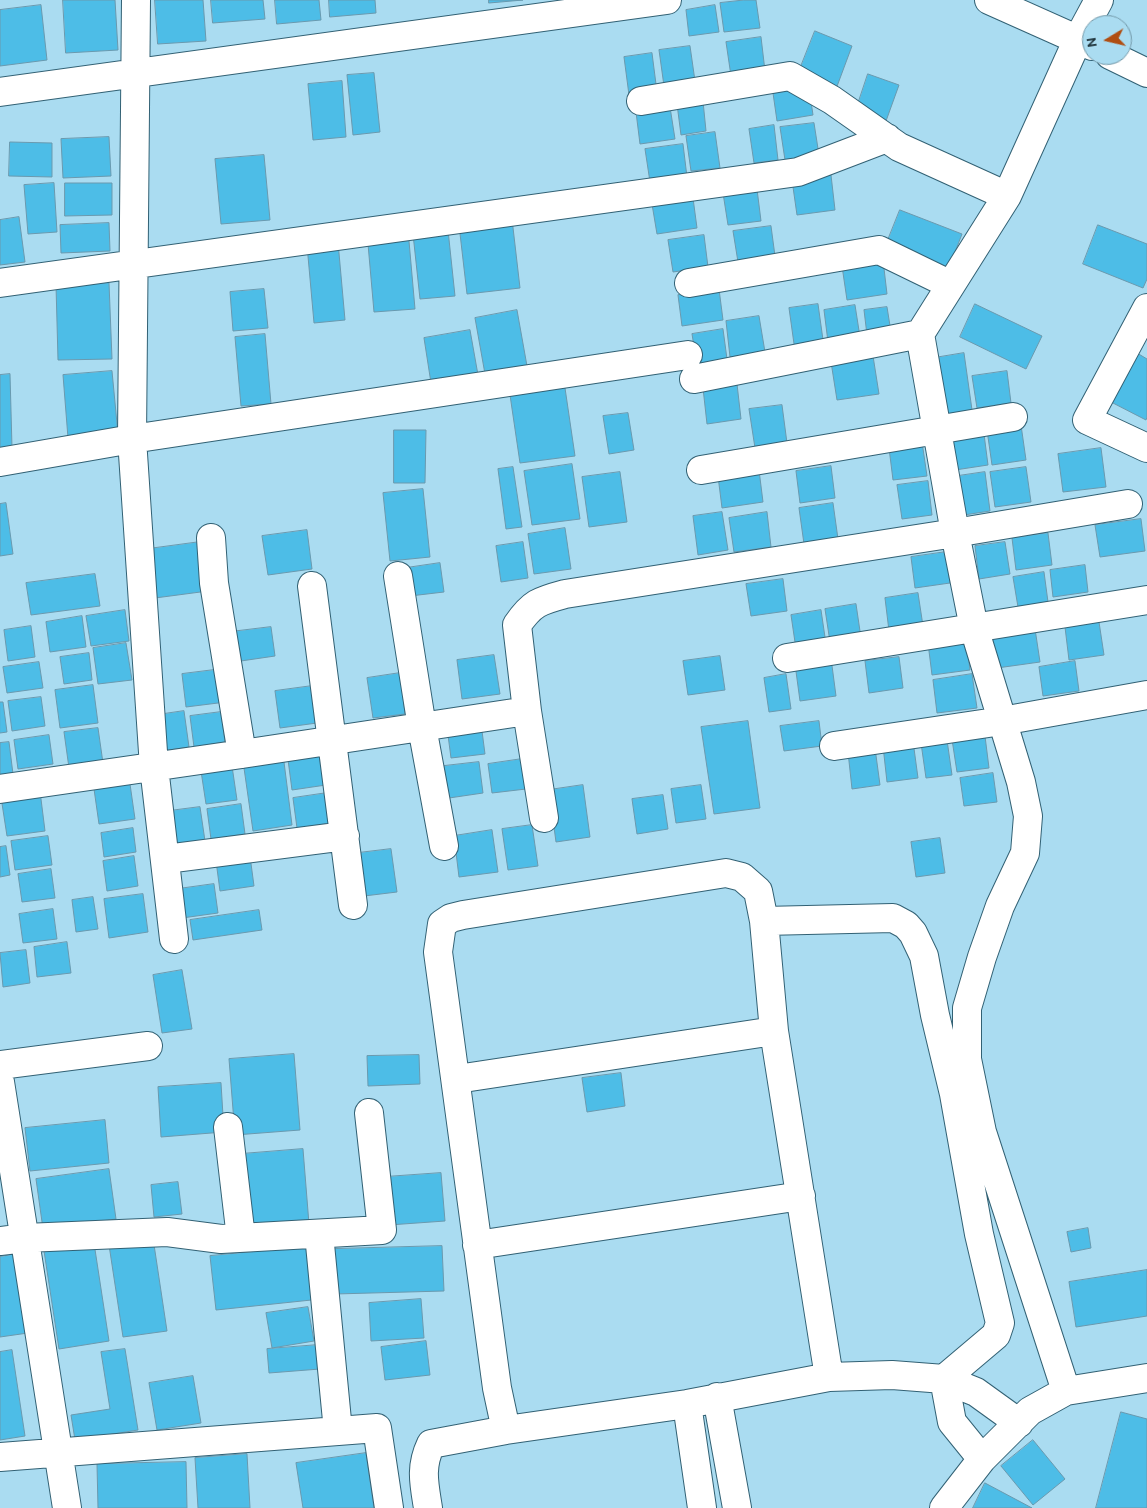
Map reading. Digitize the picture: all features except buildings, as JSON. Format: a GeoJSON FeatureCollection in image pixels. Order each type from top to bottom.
{"type":"FeatureCollection","features":[{"type":"Feature","properties":{"kind":"street"},"geometry":{"type":"LineString","coordinates":[[136,0],[132,439],[154,767],[174,939]]}},
{"type":"Feature","properties":{"kind":"street"},"geometry":{"type":"LineString","coordinates":[[0,92],[667,0]]}},
{"type":"Feature","properties":{"kind":"street"},"geometry":{"type":"LineString","coordinates":[[989,0],[1082,42]]}},
{"type":"Feature","properties":{"kind":"street"},"geometry":{"type":"LineString","coordinates":[[1094,15],[1099,0]]}},
{"type":"Feature","properties":{"kind":"street"},"geometry":{"type":"LineString","coordinates":[[1066,1391],[982,1132],[968,1059],[967,1008],[1000,906],[1025,853],[1028,816],[1021,782],[974,628],[954,533],[920,334],[1008,196],[1082,49]]}},
{"type":"Feature","properties":{"kind":"street"},"geometry":{"type":"LineString","coordinates":[[1129,65],[1147,74]]}},
{"type":"Feature","properties":{"kind":"street"},"geometry":{"type":"LineString","coordinates":[[641,102],[790,76],[832,100],[899,147],[1008,196]]}},
{"type":"Feature","properties":{"kind":"street"},"geometry":{"type":"LineString","coordinates":[[0,283],[798,172],[887,138]]}},
{"type":"Feature","properties":{"kind":"street"},"geometry":{"type":"LineString","coordinates":[[689,283],[879,250],[951,285]]}},
{"type":"Feature","properties":{"kind":"street"},"geometry":{"type":"LineString","coordinates":[[1147,308],[1087,420],[1147,448]]}},
{"type":"Feature","properties":{"kind":"street"},"geometry":{"type":"LineString","coordinates":[[0,462],[132,439],[691,367],[920,334]]}},
{"type":"Feature","properties":{"kind":"street"},"geometry":{"type":"LineString","coordinates":[[701,470],[1013,417]]}},
{"type":"Feature","properties":{"kind":"street"},"geometry":{"type":"LineString","coordinates":[[544,818],[527,711],[517,625],[528,610],[542,600],[565,594],[1128,504]]}},
{"type":"Feature","properties":{"kind":"street"},"geometry":{"type":"LineString","coordinates":[[211,538],[214,583],[242,754]]}},
{"type":"Feature","properties":{"kind":"street"},"geometry":{"type":"LineString","coordinates":[[398,576],[422,727],[444,846]]}},
{"type":"Feature","properties":{"kind":"street"},"geometry":{"type":"LineString","coordinates":[[312,586],[353,905]]}},
{"type":"Feature","properties":{"kind":"street"},"geometry":{"type":"LineString","coordinates":[[787,658],[1147,600]]}},
{"type":"Feature","properties":{"kind":"street"},"geometry":{"type":"LineString","coordinates":[[834,746],[1002,721],[1147,695]]}},
{"type":"Feature","properties":{"kind":"street"},"geometry":{"type":"LineString","coordinates":[[0,789],[527,711]]}},
{"type":"Feature","properties":{"kind":"street"},"geometry":{"type":"LineString","coordinates":[[166,858],[345,836]]}},
{"type":"Feature","properties":{"kind":"street"},"geometry":{"type":"LineString","coordinates":[[506,1430],[497,1388],[438,952],[442,924],[451,918],[726,873],[742,877],[758,891],[764,921],[774,1031],[829,1377]]}},
{"type":"Feature","properties":{"kind":"street"},"geometry":{"type":"LineString","coordinates":[[764,921],[893,918],[906,925],[913,932],[924,956],[935,1015],[954,1094],[979,1234],[1000,1323],[996,1335],[944,1379]]}},
{"type":"Feature","properties":{"kind":"street"},"geometry":{"type":"LineString","coordinates":[[456,1079],[774,1031]]}},
{"type":"Feature","properties":{"kind":"street"},"geometry":{"type":"LineString","coordinates":[[0,1065],[148,1046]]}},
{"type":"Feature","properties":{"kind":"street"},"geometry":{"type":"LineString","coordinates":[[0,1082],[12,1239],[59,1452],[67,1508]]}},
{"type":"Feature","properties":{"kind":"street"},"geometry":{"type":"LineString","coordinates":[[12,1239],[167,1232],[221,1239],[382,1230],[369,1113]]}},
{"type":"Feature","properties":{"kind":"street"},"geometry":{"type":"LineString","coordinates":[[228,1127],[241,1238]]}},
{"type":"Feature","properties":{"kind":"street"},"geometry":{"type":"LineString","coordinates":[[477,1245],[800,1196]]}},
{"type":"Feature","properties":{"kind":"street"},"geometry":{"type":"LineString","coordinates":[[319,1234],[338,1431]]}},
{"type":"Feature","properties":{"kind":"street"},"geometry":{"type":"LineString","coordinates":[[428,1508],[423,1474],[425,1457],[431,1444],[506,1430],[687,1404],[829,1377],[892,1375],[944,1379],[976,1392],[1018,1423]]}},
{"type":"Feature","properties":{"kind":"street"},"geometry":{"type":"LineString","coordinates":[[944,1508],[982,1459],[1030,1411],[1066,1391],[1147,1378]]}},
{"type":"Feature","properties":{"kind":"street"},"geometry":{"type":"LineString","coordinates":[[944,1379],[952,1422],[982,1459]]}},
{"type":"Feature","properties":{"kind":"street"},"geometry":{"type":"LineString","coordinates":[[717,1397],[737,1508]]}},
{"type":"Feature","properties":{"kind":"street"},"geometry":{"type":"LineString","coordinates":[[687,1404],[702,1508]]}},
{"type":"Feature","properties":{"kind":"street"},"geometry":{"type":"LineString","coordinates":[[0,1457],[377,1428],[389,1508]]}}]}
